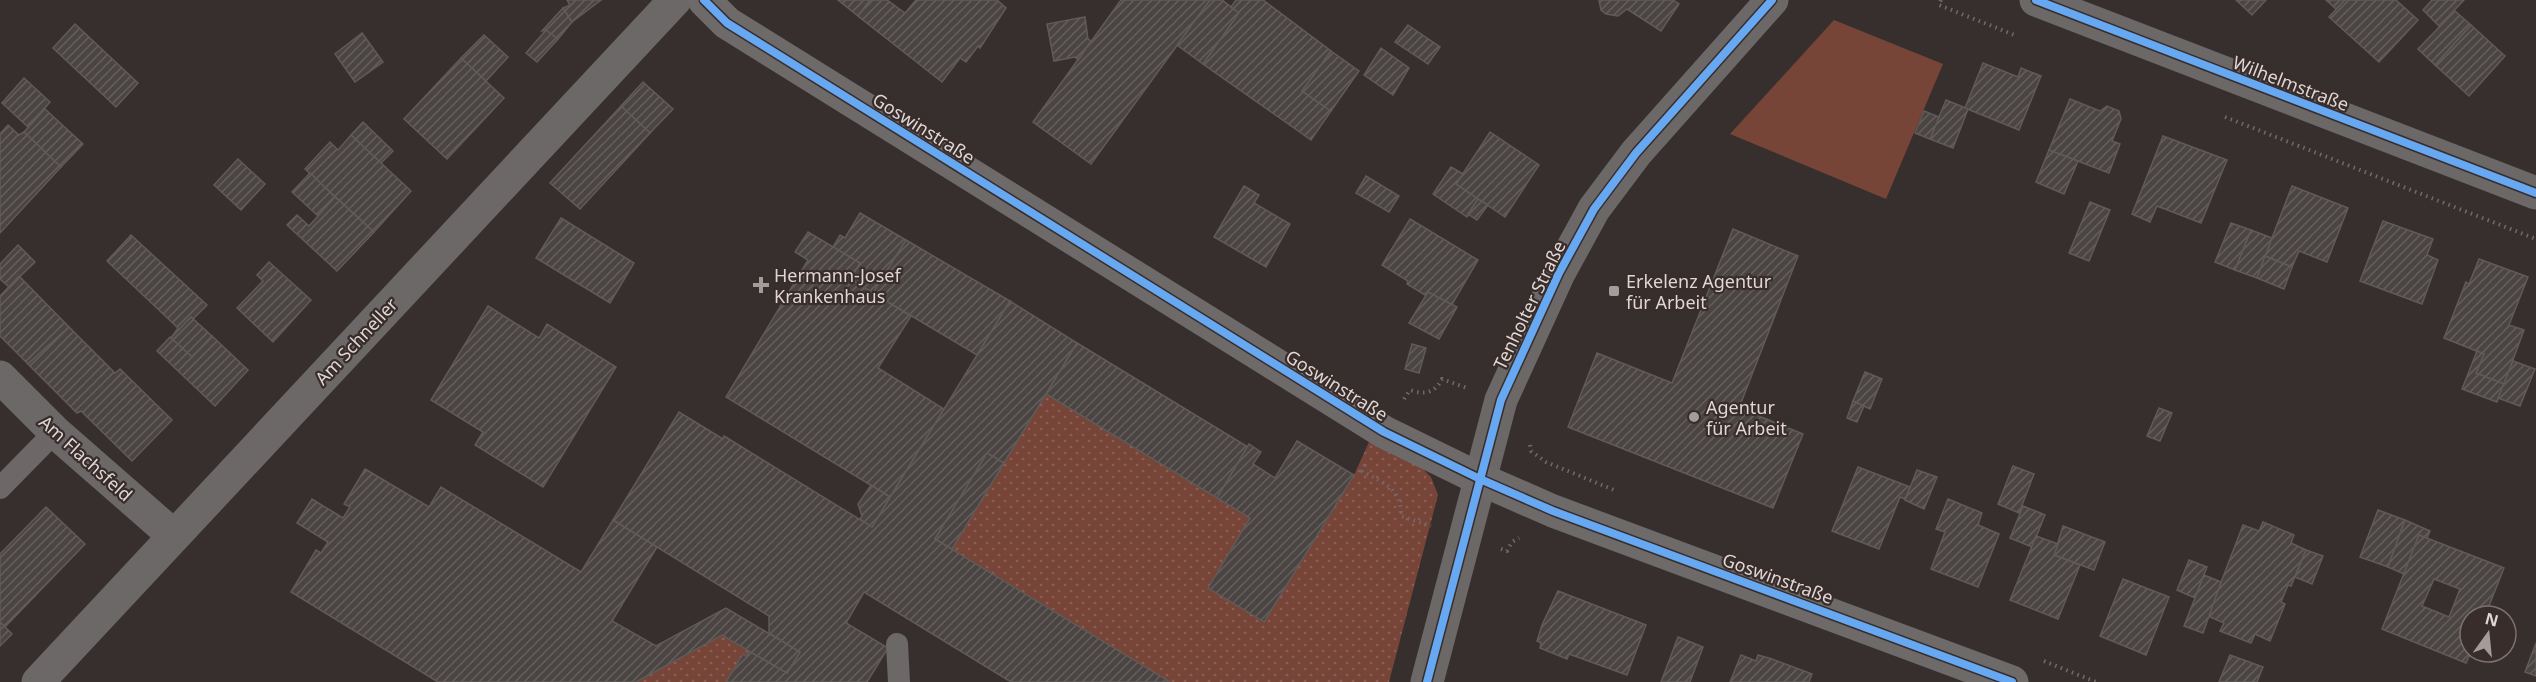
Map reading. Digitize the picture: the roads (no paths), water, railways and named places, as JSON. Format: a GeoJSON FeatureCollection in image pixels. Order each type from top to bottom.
{"type":"FeatureCollection","features":[{"type":"Feature","properties":{"kind":"main road","name":"Goswinstraße"},"geometry":{"type":"LineString","coordinates":[[704,0],[727,23],[1374,426],[1480,479],[1553,511],[2012,682]]}},
{"type":"Feature","properties":{"kind":"street","name":"Am Schneller"},"geometry":{"type":"LineString","coordinates":[[38,682],[675,0]]}},
{"type":"Feature","properties":{"kind":"street","name":"Tenholter Straße"},"geometry":{"type":"LineString","coordinates":[[1427,682],[1501,400],[1559,273],[1594,209],[1636,153],[1772,0]]}},
{"type":"Feature","properties":{"kind":"street","name":"Wilhelmstraße"},"geometry":{"type":"LineString","coordinates":[[2036,0],[2536,193]]}},
{"type":"Feature","properties":{"kind":"street","name":"Am Flachsfeld"},"geometry":{"type":"LineString","coordinates":[[0,377],[55,432],[174,536]]}},
{"type":"Feature","properties":{"kind":"lane"},"geometry":{"type":"LineString","coordinates":[[0,488],[55,432]]}},
{"type":"Feature","properties":{"kind":"lane"},"geometry":{"type":"LineString","coordinates":[[897,644],[899,682]]}},
{"type":"Feature","properties":{"kind":"place","name":"Hermann-Josef Krankenhaus"},"geometry":{"type":"Point","coordinates":[761,285]}},
{"type":"Feature","properties":{"kind":"place","name":"Erkelenz Agentur für Arbeit"},"geometry":{"type":"Point","coordinates":[1614,291]}},
{"type":"Feature","properties":{"kind":"place","name":"Agentur für Arbeit"},"geometry":{"type":"Point","coordinates":[1694,417]}}]}
